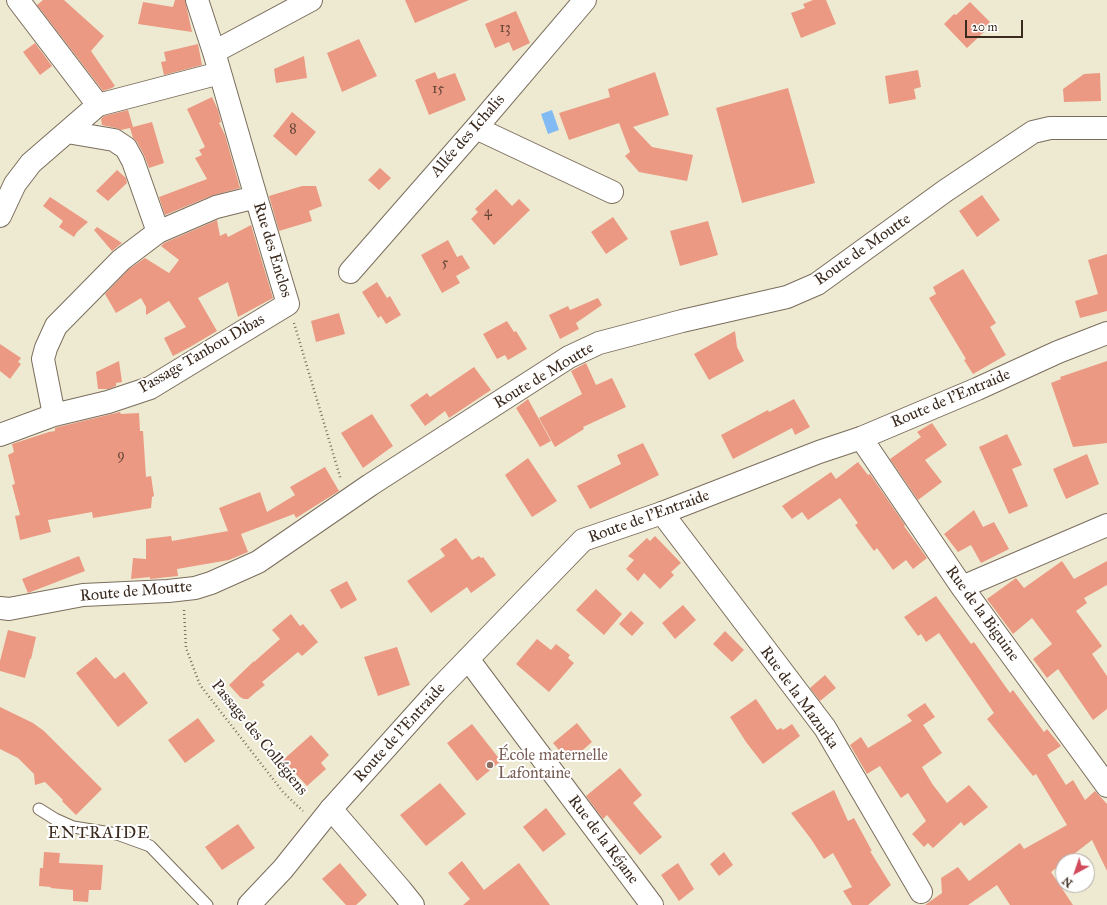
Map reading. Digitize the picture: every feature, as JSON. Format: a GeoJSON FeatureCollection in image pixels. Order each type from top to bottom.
{"type":"FeatureCollection","features":[{"type":"Feature","properties":{"kind":"street"},"geometry":{"type":"LineString","coordinates":[[18,0],[98,105]]}},
{"type":"Feature","properties":{"kind":"street","name":"Rue des Enclos"},"geometry":{"type":"LineString","coordinates":[[196,0],[214,52],[288,304]]}},
{"type":"Feature","properties":{"kind":"street"},"geometry":{"type":"LineString","coordinates":[[214,52],[311,0]]}},
{"type":"Feature","properties":{"kind":"street","name":"Allée des Ichalis"},"geometry":{"type":"LineString","coordinates":[[350,272],[476,128],[585,0]]}},
{"type":"Feature","properties":{"kind":"street"},"geometry":{"type":"LineString","coordinates":[[0,216],[15,184],[31,163],[98,105],[220,73]]}},
{"type":"Feature","properties":{"kind":"street"},"geometry":{"type":"LineString","coordinates":[[476,128],[612,192]]}},
{"type":"Feature","properties":{"kind":"street","name":"Route de Moutte"},"geometry":{"type":"LineString","coordinates":[[0,608],[9,609],[83,595],[168,591],[196,588],[210,583],[258,562],[370,485],[569,357],[599,343],[682,321],[787,297],[817,284],[945,191],[1033,132],[1050,128],[1107,128]]}},
{"type":"Feature","properties":{"kind":"street"},"geometry":{"type":"LineString","coordinates":[[67,132],[114,140],[126,148],[133,161],[158,232]]}},
{"type":"Feature","properties":{"kind":"street"},"geometry":{"type":"LineString","coordinates":[[54,414],[43,359],[46,348],[56,326],[121,260],[158,232],[216,207],[256,197]]}},
{"type":"Feature","properties":{"kind":"street","name":"Passage Tanbou Dibas"},"geometry":{"type":"LineString","coordinates":[[0,435],[54,414],[108,402],[150,388],[288,304]]}},
{"type":"Feature","properties":{"kind":"street","name":"Route de l'Entraide"},"geometry":{"type":"LineString","coordinates":[[249,905],[283,869],[324,818],[431,698],[583,540],[662,513],[819,452],[861,438],[977,389],[1058,352],[1107,333]]}},
{"type":"Feature","properties":{"kind":"street","name":"Rue de la Biguine"},"geometry":{"type":"LineString","coordinates":[[861,438],[962,588],[1107,786]]}},
{"type":"Feature","properties":{"kind":"street","name":"Rue de la Mazurka"},"geometry":{"type":"LineString","coordinates":[[662,513],[825,728],[921,892]]}},
{"type":"Feature","properties":{"kind":"street"},"geometry":{"type":"LineString","coordinates":[[962,588],[1107,524]]}},
{"type":"Feature","properties":{"kind":"street","name":"Rue de la Réjane"},"geometry":{"type":"LineString","coordinates":[[468,659],[652,905]]}},
{"type":"Feature","properties":{"kind":"street"},"geometry":{"type":"LineString","coordinates":[[324,818],[401,890],[413,905]]}},
{"type":"Feature","properties":{"kind":"lane"},"geometry":{"type":"LineString","coordinates":[[39,809],[55,819],[73,827],[117,834],[150,846],[207,905]]}},
{"type":"Feature","properties":{"kind":"path","name":"Rue des Enclos"},"geometry":{"type":"LineString","coordinates":[[288,304],[348,501]]}},
{"type":"Feature","properties":{"kind":"path","name":"Passage des Collégiens"},"geometry":{"type":"LineString","coordinates":[[183,589],[186,648],[200,686],[283,792],[324,818]]}},
{"type":"Feature","properties":{"kind":"water"},"geometry":{"type":"Polygon","coordinates":[[[552,110],[559,130],[548,134],[541,114],[552,110]]]}},
{"type":"Feature","properties":{"kind":"building"},"geometry":{"type":"Polygon","coordinates":[[[43,0],[64,0],[104,36],[91,51],[115,86],[103,91],[37,5],[43,0]]]}},
{"type":"Feature","properties":{"kind":"building"},"geometry":{"type":"Polygon","coordinates":[[[175,0],[185,0],[192,32],[138,24],[143,2],[173,7],[175,0]]]}},
{"type":"Feature","properties":{"kind":"building"},"geometry":{"type":"Polygon","coordinates":[[[405,0],[469,0],[415,23],[405,0]]]}},
{"type":"Feature","properties":{"kind":"building"},"geometry":{"type":"Polygon","coordinates":[[[813,0],[826,0],[836,24],[801,38],[791,13],[805,8],[803,4],[813,0]]]}},
{"type":"Feature","properties":{"kind":"building"},"geometry":{"type":"Polygon","coordinates":[[[970,2],[990,22],[982,30],[984,32],[967,48],[944,24],[970,2]]]}},
{"type":"Feature","properties":{"kind":"building"},"geometry":{"type":"Polygon","coordinates":[[[516,11],[530,43],[513,51],[509,42],[495,48],[485,24],[516,11]]]}},
{"type":"Feature","properties":{"kind":"building"},"geometry":{"type":"Polygon","coordinates":[[[359,39],[377,76],[342,92],[327,53],[359,39]]]}},
{"type":"Feature","properties":{"kind":"building"},"geometry":{"type":"Polygon","coordinates":[[[35,43],[52,66],[40,75],[23,52],[35,43]]]}},
{"type":"Feature","properties":{"kind":"building"},"geometry":{"type":"Polygon","coordinates":[[[198,44],[202,65],[164,75],[161,62],[166,61],[164,52],[198,44]]]}},
{"type":"Feature","properties":{"kind":"building"},"geometry":{"type":"Polygon","coordinates":[[[304,56],[307,78],[276,83],[274,69],[304,56]]]}},
{"type":"Feature","properties":{"kind":"building"},"geometry":{"type":"Polygon","coordinates":[[[918,70],[921,87],[914,89],[916,99],[889,104],[885,76],[918,70]]]}},
{"type":"Feature","properties":{"kind":"building"},"geometry":{"type":"Polygon","coordinates":[[[435,72],[438,79],[455,73],[466,100],[429,115],[415,80],[435,72]]]}},
{"type":"Feature","properties":{"kind":"building"},"geometry":{"type":"Polygon","coordinates":[[[655,72],[669,115],[633,127],[652,147],[693,155],[687,181],[639,172],[625,156],[630,152],[619,123],[569,140],[559,113],[610,97],[608,89],[655,72]]]}},
{"type":"Feature","properties":{"kind":"building"},"geometry":{"type":"Polygon","coordinates":[[[1100,73],[1101,101],[1064,102],[1063,89],[1084,74],[1100,73]]]}},
{"type":"Feature","properties":{"kind":"building"},"geometry":{"type":"Polygon","coordinates":[[[788,88],[815,183],[742,203],[716,108],[788,88]]]}},
{"type":"Feature","properties":{"kind":"building"},"geometry":{"type":"Polygon","coordinates":[[[212,97],[218,110],[221,122],[219,123],[225,135],[240,188],[211,196],[165,215],[159,197],[207,179],[195,158],[202,155],[199,150],[205,147],[187,109],[212,97]]]}},
{"type":"Feature","properties":{"kind":"building"},"geometry":{"type":"Polygon","coordinates":[[[128,110],[133,127],[152,122],[164,163],[149,168],[144,155],[133,138],[130,128],[121,130],[102,125],[101,119],[104,116],[128,110]]]}},
{"type":"Feature","properties":{"kind":"building"},"geometry":{"type":"Polygon","coordinates":[[[292,112],[316,132],[296,156],[273,136],[292,112]]]}},
{"type":"Feature","properties":{"kind":"building"},"geometry":{"type":"Polygon","coordinates":[[[380,168],[391,178],[379,190],[368,180],[380,168]]]}},
{"type":"Feature","properties":{"kind":"building"},"geometry":{"type":"Polygon","coordinates":[[[117,170],[126,178],[127,183],[108,201],[96,191],[117,170]]]}},
{"type":"Feature","properties":{"kind":"building"},"geometry":{"type":"Polygon","coordinates":[[[302,186],[316,186],[322,206],[309,211],[312,221],[279,231],[269,196],[302,186]]]}},
{"type":"Feature","properties":{"kind":"building"},"geometry":{"type":"Polygon","coordinates":[[[496,189],[512,206],[519,199],[530,210],[494,245],[471,219],[478,212],[475,209],[496,189]]]}},
{"type":"Feature","properties":{"kind":"building"},"geometry":{"type":"Polygon","coordinates":[[[982,195],[1000,220],[977,237],[959,211],[982,195]]]}},
{"type":"Feature","properties":{"kind":"building"},"geometry":{"type":"Polygon","coordinates":[[[50,197],[88,222],[77,232],[74,237],[59,227],[63,221],[43,206],[50,197]]]}},
{"type":"Feature","properties":{"kind":"building"},"geometry":{"type":"Polygon","coordinates":[[[613,217],[628,239],[606,254],[591,232],[613,217]]]}},
{"type":"Feature","properties":{"kind":"building"},"geometry":{"type":"Polygon","coordinates":[[[217,220],[220,236],[226,233],[228,237],[251,225],[273,298],[238,317],[228,282],[198,298],[217,331],[173,356],[164,338],[186,327],[169,301],[146,315],[146,307],[141,298],[116,313],[105,294],[129,269],[145,258],[169,273],[179,260],[161,246],[164,243],[217,220]]]}},
{"type":"Feature","properties":{"kind":"building"},"geometry":{"type":"Polygon","coordinates":[[[708,221],[718,255],[680,266],[670,231],[708,221]]]}},
{"type":"Feature","properties":{"kind":"building"},"geometry":{"type":"Polygon","coordinates":[[[97,227],[122,243],[112,251],[94,230],[97,227]]]}},
{"type":"Feature","properties":{"kind":"building"},"geometry":{"type":"Polygon","coordinates":[[[448,240],[457,257],[462,255],[470,268],[456,276],[460,283],[442,293],[421,255],[448,240]]]}},
{"type":"Feature","properties":{"kind":"building"},"geometry":{"type":"Polygon","coordinates":[[[1107,254],[1107,311],[1080,318],[1075,301],[1098,294],[1088,260],[1107,254]]]}},
{"type":"Feature","properties":{"kind":"building"},"geometry":{"type":"Polygon","coordinates":[[[963,269],[996,323],[990,327],[1006,355],[973,374],[964,360],[966,359],[929,298],[936,294],[933,287],[963,269]]]}},
{"type":"Feature","properties":{"kind":"building"},"geometry":{"type":"Polygon","coordinates":[[[377,282],[387,298],[390,296],[401,315],[386,324],[381,316],[378,318],[362,292],[377,282]]]}},
{"type":"Feature","properties":{"kind":"building"},"geometry":{"type":"Polygon","coordinates":[[[598,298],[602,305],[576,323],[579,329],[560,339],[549,315],[568,306],[570,310],[598,298]]]}},
{"type":"Feature","properties":{"kind":"building"},"geometry":{"type":"Polygon","coordinates":[[[339,313],[345,334],[316,342],[311,321],[339,313]]]}},
{"type":"Feature","properties":{"kind":"building"},"geometry":{"type":"Polygon","coordinates":[[[507,321],[514,332],[516,331],[527,349],[508,360],[505,355],[497,359],[483,334],[507,321]]]}},
{"type":"Feature","properties":{"kind":"building"},"geometry":{"type":"Polygon","coordinates":[[[735,331],[737,347],[744,361],[709,380],[694,354],[735,331]]]}},
{"type":"Feature","properties":{"kind":"building"},"geometry":{"type":"Polygon","coordinates":[[[0,344],[21,358],[18,362],[21,364],[10,379],[0,371],[0,344]]]}},
{"type":"Feature","properties":{"kind":"building"},"geometry":{"type":"Polygon","coordinates":[[[119,361],[122,382],[116,383],[116,386],[109,389],[98,389],[96,372],[119,361]]]}},
{"type":"Feature","properties":{"kind":"building"},"geometry":{"type":"Polygon","coordinates":[[[1107,361],[1107,443],[1073,447],[1051,383],[1061,379],[1060,377],[1107,361]]]}},
{"type":"Feature","properties":{"kind":"building"},"geometry":{"type":"Polygon","coordinates":[[[586,363],[596,385],[612,378],[626,407],[583,427],[584,429],[555,447],[539,418],[582,394],[571,371],[586,363]]]}},
{"type":"Feature","properties":{"kind":"building"},"geometry":{"type":"Polygon","coordinates":[[[474,367],[491,390],[449,418],[445,411],[425,426],[410,405],[427,393],[430,397],[474,367]]]}},
{"type":"Feature","properties":{"kind":"building"},"geometry":{"type":"Polygon","coordinates":[[[528,399],[551,441],[540,447],[516,408],[528,399]]]}},
{"type":"Feature","properties":{"kind":"building"},"geometry":{"type":"Polygon","coordinates":[[[794,399],[810,427],[795,435],[792,428],[733,459],[721,435],[768,410],[769,412],[794,399]]]}},
{"type":"Feature","properties":{"kind":"building"},"geometry":{"type":"Polygon","coordinates":[[[120,412],[121,414],[139,413],[140,431],[143,431],[146,477],[151,476],[154,496],[152,497],[151,508],[93,518],[92,512],[48,520],[51,532],[20,540],[15,516],[20,515],[12,485],[15,484],[8,455],[14,452],[12,444],[55,431],[55,428],[58,427],[120,412]]]}},
{"type":"Feature","properties":{"kind":"building"},"geometry":{"type":"Polygon","coordinates":[[[372,414],[393,446],[363,468],[341,433],[372,414]]]}},
{"type":"Feature","properties":{"kind":"building"},"geometry":{"type":"Polygon","coordinates":[[[932,423],[947,445],[925,460],[942,482],[918,500],[890,459],[921,437],[917,432],[932,423]]]}},
{"type":"Feature","properties":{"kind":"building"},"geometry":{"type":"Polygon","coordinates":[[[1007,434],[1022,465],[1012,469],[1028,506],[1009,514],[979,447],[1007,434]]]}},
{"type":"Feature","properties":{"kind":"building"},"geometry":{"type":"Polygon","coordinates":[[[643,443],[659,475],[590,509],[577,486],[621,464],[617,455],[643,443]]]}},
{"type":"Feature","properties":{"kind":"building"},"geometry":{"type":"Polygon","coordinates":[[[1087,454],[1099,484],[1066,499],[1053,469],[1087,454]]]}},
{"type":"Feature","properties":{"kind":"building"},"geometry":{"type":"Polygon","coordinates":[[[528,458],[557,501],[532,517],[505,475],[528,458]]]}},
{"type":"Feature","properties":{"kind":"building"},"geometry":{"type":"Polygon","coordinates":[[[858,462],[868,475],[870,474],[927,558],[913,569],[906,560],[893,570],[877,548],[874,551],[855,525],[858,523],[840,498],[808,520],[802,512],[792,519],[782,506],[831,472],[836,479],[858,462]]]}},
{"type":"Feature","properties":{"kind":"building"},"geometry":{"type":"Polygon","coordinates":[[[325,467],[339,491],[296,518],[294,514],[241,534],[248,552],[229,560],[177,569],[178,576],[150,579],[150,577],[131,579],[133,558],[146,559],[146,539],[171,536],[172,541],[228,531],[219,508],[260,492],[267,512],[295,495],[290,487],[325,467]]]}},
{"type":"Feature","properties":{"kind":"building"},"geometry":{"type":"Polygon","coordinates":[[[974,510],[983,527],[994,522],[1009,549],[981,563],[971,545],[958,552],[944,534],[974,510]]]}},
{"type":"Feature","properties":{"kind":"building"},"geometry":{"type":"Polygon","coordinates":[[[655,536],[681,563],[671,572],[674,575],[660,589],[644,573],[638,581],[626,569],[634,560],[628,556],[647,538],[650,541],[655,536]]]}},
{"type":"Feature","properties":{"kind":"building"},"geometry":{"type":"Polygon","coordinates":[[[456,538],[472,560],[479,556],[481,558],[483,557],[496,575],[471,593],[467,587],[431,613],[407,581],[445,556],[440,549],[456,538]]]}},
{"type":"Feature","properties":{"kind":"building"},"geometry":{"type":"Polygon","coordinates":[[[79,556],[85,571],[28,593],[22,579],[79,556]]]}},
{"type":"Feature","properties":{"kind":"building"},"geometry":{"type":"Polygon","coordinates":[[[1062,561],[1074,579],[1107,561],[1107,585],[1084,598],[1087,603],[1076,611],[1102,646],[1092,654],[1107,676],[1107,709],[1093,720],[1058,669],[1047,678],[1033,659],[1052,644],[1032,618],[1013,634],[987,599],[1016,578],[1024,588],[1062,561]]]}},
{"type":"Feature","properties":{"kind":"building"},"geometry":{"type":"Polygon","coordinates":[[[347,581],[357,600],[341,609],[330,590],[347,581]]]}},
{"type":"Feature","properties":{"kind":"building"},"geometry":{"type":"Polygon","coordinates":[[[596,589],[622,614],[604,635],[576,610],[596,589]]]}},
{"type":"Feature","properties":{"kind":"building"},"geometry":{"type":"Polygon","coordinates":[[[936,596],[971,644],[974,642],[1010,693],[1013,690],[1044,732],[1047,729],[1061,746],[1047,755],[1066,785],[1073,780],[1085,800],[1095,791],[1107,804],[1107,871],[1092,840],[1075,853],[1055,853],[1055,869],[1051,872],[1055,878],[1055,893],[1065,893],[1073,905],[1010,905],[997,885],[968,905],[925,905],[942,893],[941,878],[958,867],[969,881],[1020,843],[1024,849],[1067,825],[1036,774],[1033,776],[987,719],[994,713],[939,633],[926,642],[921,634],[918,636],[904,617],[936,596]]]}},
{"type":"Feature","properties":{"kind":"building"},"geometry":{"type":"Polygon","coordinates":[[[683,605],[696,620],[675,639],[662,623],[683,605]]]}},
{"type":"Feature","properties":{"kind":"building"},"geometry":{"type":"Polygon","coordinates":[[[631,611],[644,623],[632,636],[619,624],[631,611]]]}},
{"type":"Feature","properties":{"kind":"building"},"geometry":{"type":"Polygon","coordinates":[[[291,614],[300,626],[303,624],[318,642],[302,656],[298,652],[262,682],[265,685],[248,699],[240,697],[229,685],[280,639],[272,630],[291,614]]]}},
{"type":"Feature","properties":{"kind":"building"},"geometry":{"type":"Polygon","coordinates":[[[8,630],[36,637],[25,678],[0,671],[0,661],[8,630]]]}},
{"type":"Feature","properties":{"kind":"building"},"geometry":{"type":"Polygon","coordinates":[[[725,631],[744,650],[732,662],[713,644],[725,631]]]}},
{"type":"Feature","properties":{"kind":"building"},"geometry":{"type":"Polygon","coordinates":[[[537,639],[551,650],[556,644],[570,655],[568,658],[574,663],[549,692],[516,664],[537,639]]]}},
{"type":"Feature","properties":{"kind":"building"},"geometry":{"type":"Polygon","coordinates":[[[397,647],[410,685],[378,696],[364,657],[397,647]]]}},
{"type":"Feature","properties":{"kind":"building"},"geometry":{"type":"Polygon","coordinates":[[[96,657],[115,679],[124,672],[148,703],[118,727],[76,673],[96,657]]]}},
{"type":"Feature","properties":{"kind":"building"},"geometry":{"type":"Polygon","coordinates":[[[825,675],[836,688],[820,701],[810,688],[825,675]]]}},
{"type":"Feature","properties":{"kind":"building"},"geometry":{"type":"Polygon","coordinates":[[[756,699],[777,730],[781,728],[783,730],[792,724],[800,736],[763,764],[746,742],[730,717],[756,699]]]}},
{"type":"Feature","properties":{"kind":"building"},"geometry":{"type":"Polygon","coordinates":[[[925,703],[935,717],[923,725],[942,753],[922,767],[933,785],[947,803],[969,785],[988,807],[964,826],[961,822],[933,848],[928,843],[924,847],[912,834],[926,821],[908,793],[901,798],[880,766],[867,774],[850,745],[861,737],[868,748],[912,721],[907,715],[925,703]]]}},
{"type":"Feature","properties":{"kind":"building"},"geometry":{"type":"Polygon","coordinates":[[[0,707],[33,723],[44,731],[102,789],[76,815],[45,782],[35,785],[34,774],[18,758],[0,749],[0,707]]]}},
{"type":"Feature","properties":{"kind":"building"},"geometry":{"type":"Polygon","coordinates":[[[198,718],[215,741],[185,763],[168,740],[198,718]]]}},
{"type":"Feature","properties":{"kind":"building"},"geometry":{"type":"Polygon","coordinates":[[[577,723],[592,742],[569,762],[553,743],[577,723]]]}},
{"type":"Feature","properties":{"kind":"building"},"geometry":{"type":"Polygon","coordinates":[[[472,724],[501,761],[477,781],[447,743],[472,724]]]}},
{"type":"Feature","properties":{"kind":"building"},"geometry":{"type":"Polygon","coordinates":[[[311,735],[329,755],[321,763],[326,769],[307,786],[283,760],[311,735]]]}},
{"type":"Feature","properties":{"kind":"building"},"geometry":{"type":"Polygon","coordinates":[[[620,768],[642,795],[633,803],[662,837],[640,855],[607,815],[603,819],[586,796],[620,768]]]}},
{"type":"Feature","properties":{"kind":"building"},"geometry":{"type":"Polygon","coordinates":[[[440,783],[466,814],[426,846],[400,815],[440,783]]]}},
{"type":"Feature","properties":{"kind":"building"},"geometry":{"type":"Polygon","coordinates":[[[834,790],[848,821],[854,818],[872,851],[870,851],[891,885],[868,905],[852,905],[843,891],[852,887],[833,853],[824,859],[791,813],[834,790]]]}},
{"type":"Feature","properties":{"kind":"building"},"geometry":{"type":"Polygon","coordinates":[[[546,808],[566,834],[543,852],[523,827],[546,808]]]}},
{"type":"Feature","properties":{"kind":"building"},"geometry":{"type":"Polygon","coordinates":[[[238,824],[255,848],[222,870],[205,847],[238,824]]]}},
{"type":"Feature","properties":{"kind":"building"},"geometry":{"type":"Polygon","coordinates":[[[44,852],[60,853],[59,863],[103,865],[101,890],[89,890],[88,902],[73,901],[73,890],[39,886],[40,868],[43,868],[44,852]]]}},
{"type":"Feature","properties":{"kind":"building"},"geometry":{"type":"Polygon","coordinates":[[[724,852],[733,865],[719,876],[710,864],[724,852]]]}},
{"type":"Feature","properties":{"kind":"building"},"geometry":{"type":"Polygon","coordinates":[[[462,861],[484,890],[519,863],[550,905],[463,905],[470,899],[448,873],[462,861]]]}},
{"type":"Feature","properties":{"kind":"building"},"geometry":{"type":"Polygon","coordinates":[[[340,863],[367,895],[356,905],[346,905],[322,879],[340,863]]]}},
{"type":"Feature","properties":{"kind":"building"},"geometry":{"type":"Polygon","coordinates":[[[678,863],[694,889],[679,901],[661,875],[678,863]]]}},
{"type":"Feature","properties":{"kind":"place","name":"École maternelle Lafontaine"},"geometry":{"type":"Point","coordinates":[490,765]}},
{"type":"Feature","properties":{"kind":"district","name":"ENTRAIDE"},"geometry":{"type":"Point","coordinates":[99,834]}}]}
